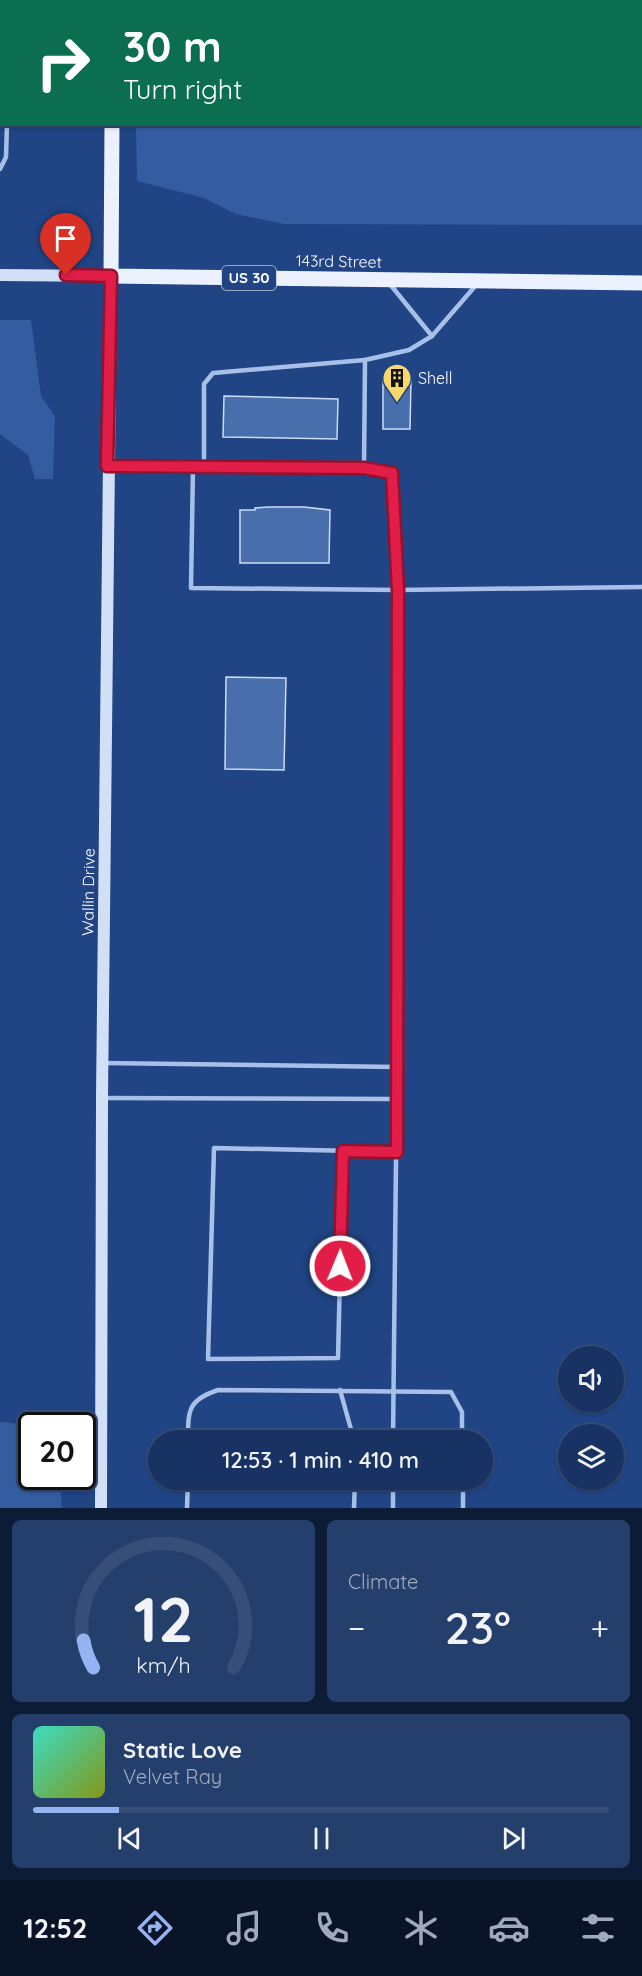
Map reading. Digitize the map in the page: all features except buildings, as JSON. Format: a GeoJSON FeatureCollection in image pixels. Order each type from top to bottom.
{"type":"FeatureCollection","features":[{"type":"Feature","properties":{"kind":"main road"},"geometry":{"type":"LineString","coordinates":[[111,276],[112,126]]}},
{"type":"Feature","properties":{"kind":"main road","name":"143rd Street"},"geometry":{"type":"LineString","coordinates":[[0,275],[642,283]]}},
{"type":"Feature","properties":{"kind":"main road","name":"Wallin Drive"},"geometry":{"type":"LineString","coordinates":[[101,1508],[107,466],[111,276]]}},
{"type":"Feature","properties":{"kind":"lane"},"geometry":{"type":"LineString","coordinates":[[0,169],[6,157],[7,126]]}},
{"type":"Feature","properties":{"kind":"lane"},"geometry":{"type":"LineString","coordinates":[[387,280],[432,336]]}},
{"type":"Feature","properties":{"kind":"lane"},"geometry":{"type":"LineString","coordinates":[[204,466],[204,384],[213,373],[365,360],[409,350],[432,336],[479,282]]}},
{"type":"Feature","properties":{"kind":"lane"},"geometry":{"type":"LineString","coordinates":[[364,468],[365,360]]}},
{"type":"Feature","properties":{"kind":"lane"},"geometry":{"type":"LineString","coordinates":[[107,466],[364,468],[392,473],[398,590],[397,1152],[393,1430]]}},
{"type":"Feature","properties":{"kind":"lane"},"geometry":{"type":"LineString","coordinates":[[193,467],[191,588],[398,590],[642,587]]}},
{"type":"Feature","properties":{"kind":"lane"},"geometry":{"type":"LineString","coordinates":[[103,1063],[397,1066]]}},
{"type":"Feature","properties":{"kind":"lane"},"geometry":{"type":"LineString","coordinates":[[102,1098],[397,1099]]}},
{"type":"Feature","properties":{"kind":"lane"},"geometry":{"type":"LineString","coordinates":[[343,1151],[338,1358],[208,1359],[214,1148],[397,1152]]}},
{"type":"Feature","properties":{"kind":"lane"},"geometry":{"type":"LineString","coordinates":[[189,1430],[191,1407],[201,1396],[218,1390],[394,1390],[451,1392],[462,1412],[462,1430]]}},
{"type":"Feature","properties":{"kind":"lane"},"geometry":{"type":"LineString","coordinates":[[340,1390],[351,1430]]}},
{"type":"Feature","properties":{"kind":"lane"},"geometry":{"type":"LineString","coordinates":[[188,1490],[188,1508]]}},
{"type":"Feature","properties":{"kind":"lane"},"geometry":{"type":"LineString","coordinates":[[354,1508],[355,1490]]}},
{"type":"Feature","properties":{"kind":"lane"},"geometry":{"type":"LineString","coordinates":[[393,1490],[393,1508]]}},
{"type":"Feature","properties":{"kind":"lane"},"geometry":{"type":"LineString","coordinates":[[463,1490],[463,1508]]}},
{"type":"Feature","properties":{"kind":"shaded area"},"geometry":{"type":"Polygon","coordinates":[[[136,126],[642,126],[642,225],[284,224],[236,214],[204,198],[137,181],[136,126]]]}},
{"type":"Feature","properties":{"kind":"shaded area"},"geometry":{"type":"Polygon","coordinates":[[[0,320],[31,320],[41,396],[55,417],[53,479],[35,479],[28,455],[0,434],[0,320]]]}},
{"type":"Feature","properties":{"kind":"shaded area"},"geometry":{"type":"Polygon","coordinates":[[[0,1422],[18,1424],[18,1490],[60,1490],[62,1508],[0,1508],[0,1422]]]}},
{"type":"Feature","properties":{"kind":"place","name":"Shell"},"geometry":{"type":"Point","coordinates":[397,404]}},
{"type":"Feature","properties":{"kind":"route"},"geometry":{"type":"LineString","coordinates":[[66,275],[111,276],[107,466],[364,468],[392,473],[398,590],[397,1152],[343,1151],[340,1266]]}}]}
